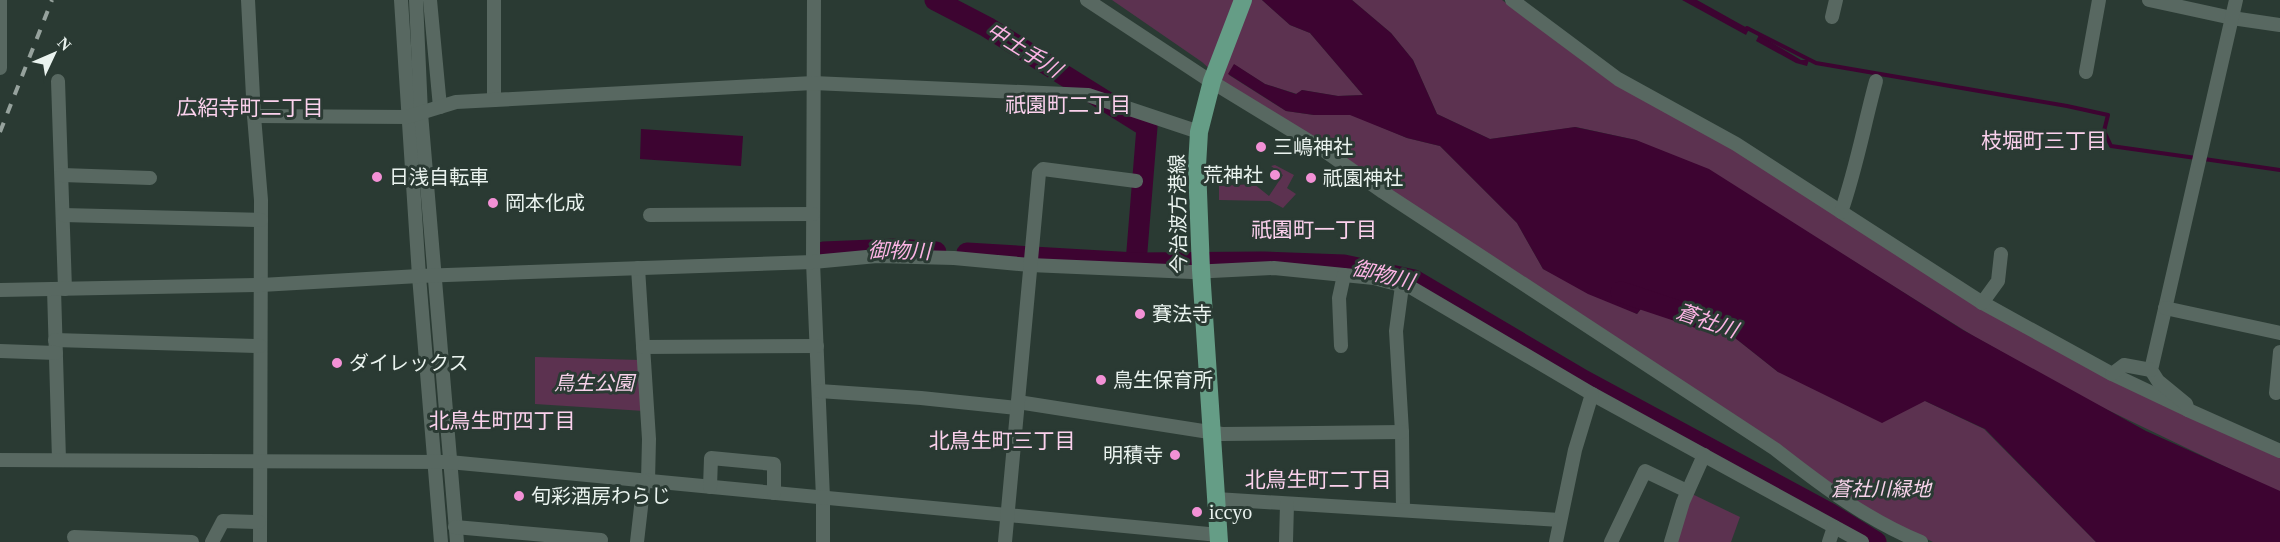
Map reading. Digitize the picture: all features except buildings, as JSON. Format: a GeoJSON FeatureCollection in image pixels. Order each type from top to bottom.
{"type":"FeatureCollection","features":[{"type":"Feature","properties":{"kind":"main road","name":"今治波方港線"},"geometry":{"type":"LineString","coordinates":[[1219,538],[1197,200],[1199,132],[1212,78],[1243,0]]}},
{"type":"Feature","properties":{"kind":"street"},"geometry":{"type":"LineString","coordinates":[[0,0],[0,68]]}},
{"type":"Feature","properties":{"kind":"street"},"geometry":{"type":"LineString","coordinates":[[248,0],[261,220],[260,542]]}},
{"type":"Feature","properties":{"kind":"street"},"geometry":{"type":"LineString","coordinates":[[401,0],[418,276],[441,542]]}},
{"type":"Feature","properties":{"kind":"street"},"geometry":{"type":"LineString","coordinates":[[416,0],[421,113],[457,542]]}},
{"type":"Feature","properties":{"kind":"street"},"geometry":{"type":"LineString","coordinates":[[430,0],[440,107]]}},
{"type":"Feature","properties":{"kind":"street"},"geometry":{"type":"LineString","coordinates":[[494,0],[494,100]]}},
{"type":"Feature","properties":{"kind":"street"},"geometry":{"type":"LineString","coordinates":[[814,0],[813,262],[823,542]]}},
{"type":"Feature","properties":{"kind":"street"},"geometry":{"type":"LineString","coordinates":[[1087,0],[1322,149],[1383,192],[1775,449],[1865,514],[1921,542]]}},
{"type":"Feature","properties":{"kind":"street"},"geometry":{"type":"LineString","coordinates":[[1833,17],[1836,0]]}},
{"type":"Feature","properties":{"kind":"street"},"geometry":{"type":"LineString","coordinates":[[2086,72],[2099,0]]}},
{"type":"Feature","properties":{"kind":"street"},"geometry":{"type":"LineString","coordinates":[[2148,0],[2232,18],[2280,25]]}},
{"type":"Feature","properties":{"kind":"street"},"geometry":{"type":"LineString","coordinates":[[2188,410],[2187,404],[2158,381],[2151,370],[2236,0]]}},
{"type":"Feature","properties":{"kind":"street"},"geometry":{"type":"LineString","coordinates":[[1519,2],[1618,79],[1736,144],[1982,303],[2112,374],[2280,451]]}},
{"type":"Feature","properties":{"kind":"street"},"geometry":{"type":"LineString","coordinates":[[58,81],[63,215],[55,346],[59,460]]}},
{"type":"Feature","properties":{"kind":"street"},"geometry":{"type":"LineString","coordinates":[[1840,212],[1853,179],[1861,134],[1876,81]]}},
{"type":"Feature","properties":{"kind":"street"},"geometry":{"type":"LineString","coordinates":[[254,116],[407,117],[456,102],[813,83],[1088,95],[1199,132]]}},
{"type":"Feature","properties":{"kind":"street"},"geometry":{"type":"LineString","coordinates":[[1005,542],[1039,173],[1043,169],[1136,182]]}},
{"type":"Feature","properties":{"kind":"street"},"geometry":{"type":"LineString","coordinates":[[62,175],[150,178]]}},
{"type":"Feature","properties":{"kind":"street"},"geometry":{"type":"LineString","coordinates":[[650,215],[813,214]]}},
{"type":"Feature","properties":{"kind":"street"},"geometry":{"type":"LineString","coordinates":[[63,215],[261,220]]}},
{"type":"Feature","properties":{"kind":"street"},"geometry":{"type":"LineString","coordinates":[[1982,303],[1998,281],[2001,254]]}},
{"type":"Feature","properties":{"kind":"street"},"geometry":{"type":"LineString","coordinates":[[0,290],[261,285],[418,276],[813,262],[888,256],[1192,272],[1274,268],[1374,278],[1412,288],[1593,394],[1862,542]]}},
{"type":"Feature","properties":{"kind":"street"},"geometry":{"type":"LineString","coordinates":[[637,542],[646,481],[649,440],[638,268]]}},
{"type":"Feature","properties":{"kind":"street"},"geometry":{"type":"LineString","coordinates":[[1341,346],[1340,298],[1344,275]]}},
{"type":"Feature","properties":{"kind":"street"},"geometry":{"type":"LineString","coordinates":[[1402,286],[1396,331],[1402,432],[1403,510]]}},
{"type":"Feature","properties":{"kind":"street"},"geometry":{"type":"LineString","coordinates":[[2165,309],[2280,333]]}},
{"type":"Feature","properties":{"kind":"street"},"geometry":{"type":"LineString","coordinates":[[0,351],[55,346],[260,346]]}},
{"type":"Feature","properties":{"kind":"street"},"geometry":{"type":"LineString","coordinates":[[643,347],[817,346]]}},
{"type":"Feature","properties":{"kind":"street"},"geometry":{"type":"LineString","coordinates":[[2276,393],[2280,352]]}},
{"type":"Feature","properties":{"kind":"street"},"geometry":{"type":"LineString","coordinates":[[2112,374],[2124,365],[2151,370]]}},
{"type":"Feature","properties":{"kind":"street"},"geometry":{"type":"LineString","coordinates":[[819,392],[1017,405],[1212,433],[1402,432]]}},
{"type":"Feature","properties":{"kind":"street"},"geometry":{"type":"LineString","coordinates":[[1556,542],[1575,450],[1593,394]]}},
{"type":"Feature","properties":{"kind":"street"},"geometry":{"type":"LineString","coordinates":[[1671,542],[1687,491],[1704,455]]}},
{"type":"Feature","properties":{"kind":"street"},"geometry":{"type":"LineString","coordinates":[[710,487],[711,458],[774,464],[774,493]]}},
{"type":"Feature","properties":{"kind":"street"},"geometry":{"type":"LineString","coordinates":[[0,460],[449,462],[1007,514],[1219,538]]}},
{"type":"Feature","properties":{"kind":"street"},"geometry":{"type":"LineString","coordinates":[[1611,542],[1645,471],[1687,491]]}},
{"type":"Feature","properties":{"kind":"street"},"geometry":{"type":"LineString","coordinates":[[1216,499],[1560,520]]}},
{"type":"Feature","properties":{"kind":"street"},"geometry":{"type":"LineString","coordinates":[[1286,542],[1287,504]]}},
{"type":"Feature","properties":{"kind":"street"},"geometry":{"type":"LineString","coordinates":[[212,542],[223,520],[259,522]]}},
{"type":"Feature","properties":{"kind":"street"},"geometry":{"type":"LineString","coordinates":[[455,527],[601,540]]}},
{"type":"Feature","properties":{"kind":"street"},"geometry":{"type":"LineString","coordinates":[[1829,542],[1834,527]]}},
{"type":"Feature","properties":{"kind":"street"},"geometry":{"type":"LineString","coordinates":[[74,537],[192,542]]}},
{"type":"Feature","properties":{"kind":"green space","name":"蒼社川緑地"},"geometry":{"type":"Polygon","coordinates":[[[1112,0],[1262,0],[1290,25],[1310,33],[1363,95],[1338,96],[1302,90],[1297,94],[1265,84],[1235,65],[1229,75],[1286,111],[1314,115],[1350,114],[1407,138],[1440,146],[1517,223],[1543,269],[1637,314],[1647,301],[1720,326],[1778,372],[1925,401],[1984,429],[2096,542],[1933,542],[1873,513],[1225,83],[1202,62],[1112,0]]]}},
{"type":"Feature","properties":{"kind":"green space"},"geometry":{"type":"Polygon","coordinates":[[[1352,0],[1502,0],[1606,78],[1734,149],[1946,286],[2280,456],[2280,493],[2087,400],[1975,337],[1746,194],[1636,140],[1576,127],[1490,139],[1437,114],[1413,60],[1391,33],[1352,0]]]}},
{"type":"Feature","properties":{"kind":"green space"},"geometry":{"type":"Polygon","coordinates":[[[1275,165],[1294,175],[1287,188],[1296,194],[1283,208],[1270,201],[1219,200],[1219,186],[1254,184],[1269,196],[1283,175],[1271,166],[1275,165]]]}},
{"type":"Feature","properties":{"kind":"green space","name":"鳥生公園"},"geometry":{"type":"Polygon","coordinates":[[[535,357],[640,360],[644,411],[535,404],[535,357]]]}},
{"type":"Feature","properties":{"kind":"green space"},"geometry":{"type":"Polygon","coordinates":[[[1692,494],[1740,517],[1731,542],[1677,542],[1692,494]]]}},
{"type":"Feature","properties":{"kind":"water"},"geometry":{"type":"Polygon","coordinates":[[[1262,0],[1352,0],[1391,33],[1413,60],[1437,114],[1490,139],[1575,127],[1636,140],[1709,169],[1963,330],[2146,431],[2280,491],[2280,542],[2096,542],[1985,429],[1925,401],[1882,423],[1778,372],[1720,326],[1647,301],[1637,314],[1588,294],[1543,269],[1517,223],[1440,146],[1407,138],[1350,115],[1314,115],[1286,111],[1228,74],[1234,64],[1265,84],[1296,94],[1302,90],[1338,96],[1363,95],[1310,33],[1290,25],[1262,0]]]}},
{"type":"Feature","properties":{"kind":"water"},"geometry":{"type":"Polygon","coordinates":[[[1682,0],[1697,0],[1749,29],[1746,35],[1682,0]]]}},
{"type":"Feature","properties":{"kind":"water"},"geometry":{"type":"Polygon","coordinates":[[[1759,35],[1801,60],[1809,60],[1807,66],[1796,63],[1756,41],[1759,35]]]}},
{"type":"Feature","properties":{"kind":"water"},"geometry":{"type":"Polygon","coordinates":[[[641,129],[743,136],[741,166],[640,159],[641,129]]]}},
{"type":"Feature","properties":{"kind":"waterway","name":"中土手川"},"geometry":{"type":"LineString","coordinates":[[935,0],[987,27],[1147,127],[1136,263]]}},
{"type":"Feature","properties":{"kind":"waterway"},"geometry":{"type":"LineString","coordinates":[[1747,28],[1816,63],[2108,115],[2104,131],[2111,146],[2196,158]]}},
{"type":"Feature","properties":{"kind":"waterway"},"geometry":{"type":"LineString","coordinates":[[2204,159],[2280,170]]}},
{"type":"Feature","properties":{"kind":"waterway","name":"御物川"},"geometry":{"type":"LineString","coordinates":[[823,252],[898,249],[936,252]]}},
{"type":"Feature","properties":{"kind":"waterway","name":"御物川"},"geometry":{"type":"LineString","coordinates":[[967,253],[1136,263],[1263,262],[1344,265],[1414,280],[1583,380],[1829,513],[1876,542]]}},
{"type":"Feature","properties":{"kind":"waterway","name":"蒼社川"},"geometry":{"type":"LineString","coordinates":[[1621,292],[1702,319]]}},
{"type":"Feature","properties":{"kind":"railway"},"geometry":{"type":"LineString","coordinates":[[0,132],[52,0]]}},
{"type":"Feature","properties":{"kind":"place","name":"三嶋神社"},"geometry":{"type":"Point","coordinates":[1261,147]}},
{"type":"Feature","properties":{"kind":"place","name":"荒神社"},"geometry":{"type":"Point","coordinates":[1275,175]}},
{"type":"Feature","properties":{"kind":"place","name":"日浅自転車"},"geometry":{"type":"Point","coordinates":[377,177]}},
{"type":"Feature","properties":{"kind":"place","name":"祇園神社"},"geometry":{"type":"Point","coordinates":[1311,178]}},
{"type":"Feature","properties":{"kind":"place","name":"岡本化成"},"geometry":{"type":"Point","coordinates":[493,203]}},
{"type":"Feature","properties":{"kind":"place","name":"賽法寺"},"geometry":{"type":"Point","coordinates":[1140,314]}},
{"type":"Feature","properties":{"kind":"place","name":"ダイレックス"},"geometry":{"type":"Point","coordinates":[337,363]}},
{"type":"Feature","properties":{"kind":"place","name":"鳥生保育所"},"geometry":{"type":"Point","coordinates":[1101,380]}},
{"type":"Feature","properties":{"kind":"place","name":"明積寺"},"geometry":{"type":"Point","coordinates":[1175,455]}},
{"type":"Feature","properties":{"kind":"place","name":"旬彩酒房わらじ"},"geometry":{"type":"Point","coordinates":[519,496]}},
{"type":"Feature","properties":{"kind":"place","name":"iccyo"},"geometry":{"type":"Point","coordinates":[1197,512]}},
{"type":"Feature","properties":{"kind":"district","name":"祇園町二丁目"},"geometry":{"type":"Point","coordinates":[1068,105]}},
{"type":"Feature","properties":{"kind":"district","name":"広紹寺町二丁目"},"geometry":{"type":"Point","coordinates":[250,108]}},
{"type":"Feature","properties":{"kind":"district","name":"枝堀町三丁目"},"geometry":{"type":"Point","coordinates":[2044,141]}},
{"type":"Feature","properties":{"kind":"district","name":"祇園町一丁目"},"geometry":{"type":"Point","coordinates":[1314,230]}},
{"type":"Feature","properties":{"kind":"district","name":"北鳥生町四丁目"},"geometry":{"type":"Point","coordinates":[502,421]}},
{"type":"Feature","properties":{"kind":"district","name":"北鳥生町三丁目"},"geometry":{"type":"Point","coordinates":[1002,441]}},
{"type":"Feature","properties":{"kind":"district","name":"北鳥生町二丁目"},"geometry":{"type":"Point","coordinates":[1318,480]}}]}
